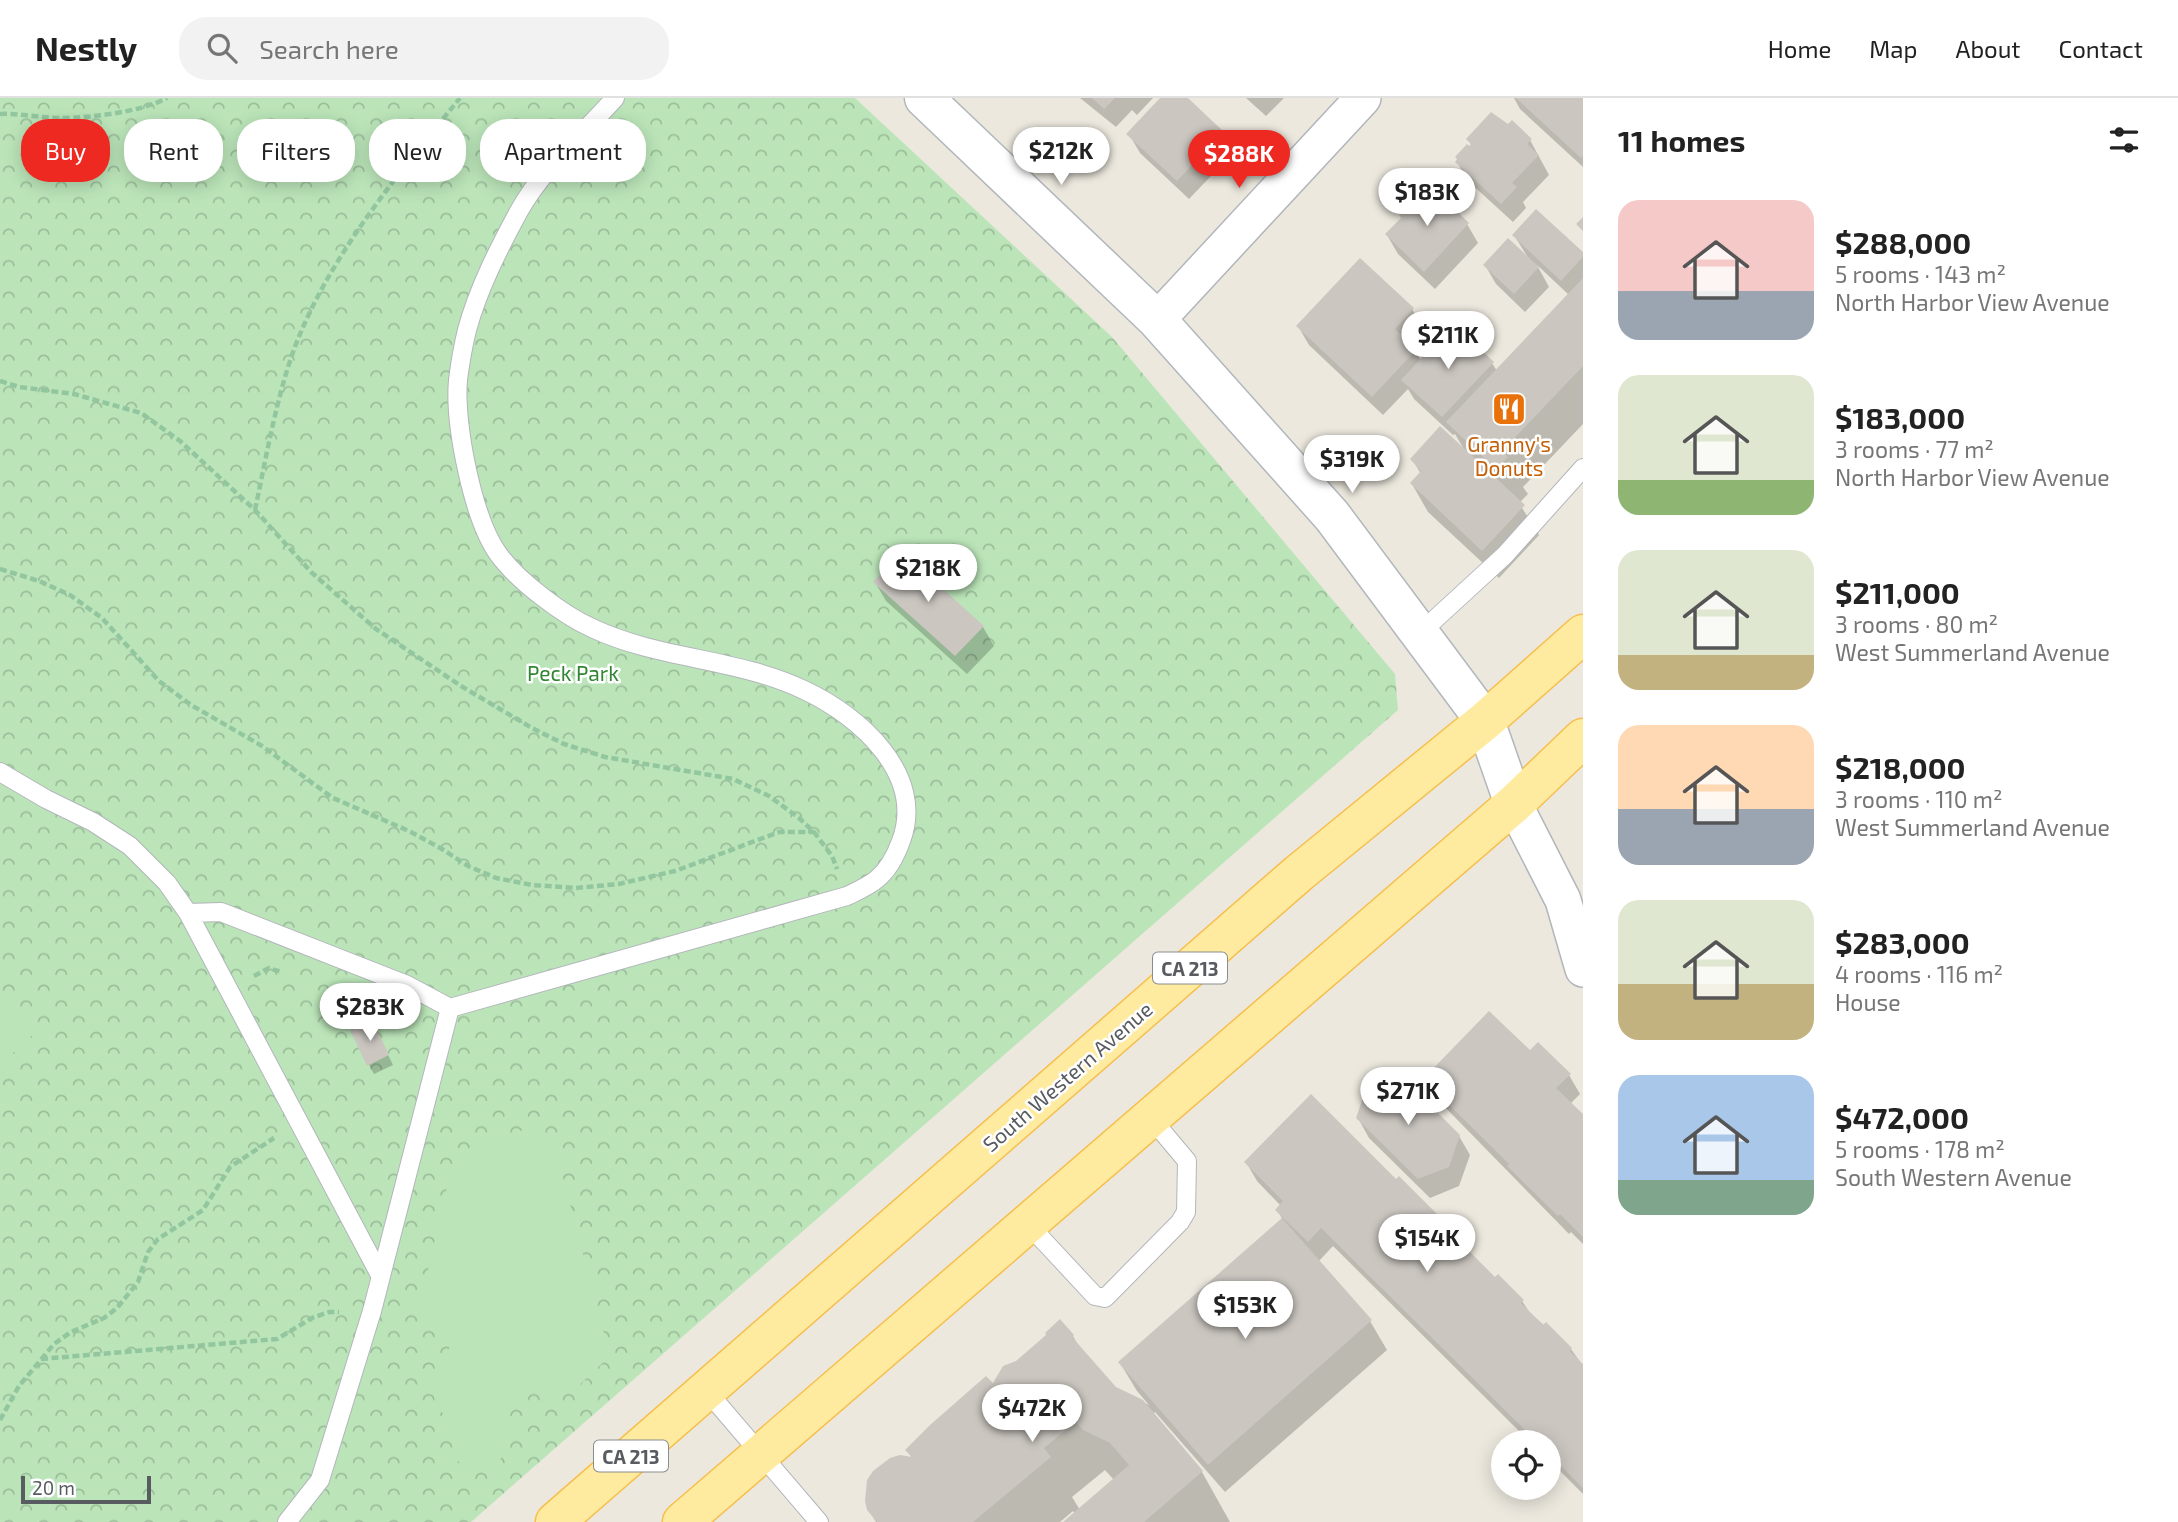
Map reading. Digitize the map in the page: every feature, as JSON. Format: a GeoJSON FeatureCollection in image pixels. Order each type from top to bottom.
{"type":"FeatureCollection","features":[{"type":"Feature","properties":{"kind":"main road"},"geometry":{"type":"LineString","coordinates":[[924,98],[1157,320],[1332,516],[1485,721],[1514,804]]}},
{"type":"Feature","properties":{"kind":"main road","name":"South Western Avenue"},"geometry":{"type":"LineString","coordinates":[[555,1522],[1288,883],[1485,721],[1583,634]]}},
{"type":"Feature","properties":{"kind":"main road"},"geometry":{"type":"LineString","coordinates":[[682,1522],[1514,804],[1583,738]]}},
{"type":"Feature","properties":{"kind":"street"},"geometry":{"type":"LineString","coordinates":[[1157,320],[1363,98]]}},
{"type":"Feature","properties":{"kind":"street"},"geometry":{"type":"LineString","coordinates":[[1514,804],[1577,922],[1583,969]]}},
{"type":"Feature","properties":{"kind":"lane"},"geometry":{"type":"LineString","coordinates":[[188,913],[221,912],[407,985],[450,1008],[847,896],[877,880],[897,854],[908,823],[903,783],[882,748],[846,713],[804,690],[757,673],[653,651],[592,628],[544,599],[499,555],[479,515],[458,414],[458,381],[467,330],[487,277],[521,208],[550,168],[615,98]]}},
{"type":"Feature","properties":{"kind":"lane"},"geometry":{"type":"LineString","coordinates":[[1420,634],[1505,555],[1583,468]]}},
{"type":"Feature","properties":{"kind":"lane"},"geometry":{"type":"LineString","coordinates":[[0,772],[93,822],[130,846],[167,883],[188,913],[380,1275]]}},
{"type":"Feature","properties":{"kind":"lane"},"geometry":{"type":"LineString","coordinates":[[287,1522],[320,1480],[372,1311],[450,1008]]}},
{"type":"Feature","properties":{"kind":"lane"},"geometry":{"type":"LineString","coordinates":[[1027,1223],[1095,1296],[1105,1298],[1180,1223],[1186,1212],[1187,1161],[1150,1117]]}},
{"type":"Feature","properties":{"kind":"lane"},"geometry":{"type":"LineString","coordinates":[[706,1390],[819,1522]]}},
{"type":"Feature","properties":{"kind":"path"},"geometry":{"type":"LineString","coordinates":[[0,114],[60,118],[109,113],[167,98]]}},
{"type":"Feature","properties":{"kind":"path"},"geometry":{"type":"LineString","coordinates":[[255,510],[292,355],[308,317],[341,257],[374,207],[460,98]]}},
{"type":"Feature","properties":{"kind":"path"},"geometry":{"type":"LineString","coordinates":[[0,381],[19,387],[74,394],[141,413],[180,441],[255,510],[311,572],[376,629],[461,685],[564,744],[605,757],[733,779],[769,796],[814,832],[832,856],[847,896]]}},
{"type":"Feature","properties":{"kind":"path"},"geometry":{"type":"LineString","coordinates":[[0,569],[39,581],[70,595],[102,618],[159,681],[191,705],[262,746],[333,798],[408,831],[468,866],[496,878],[532,885],[576,888],[620,884],[675,871],[779,832],[814,832]]}},
{"type":"Feature","properties":{"kind":"path"},"geometry":{"type":"LineString","coordinates":[[249,979],[269,968],[281,973]]}},
{"type":"Feature","properties":{"kind":"path"},"geometry":{"type":"LineString","coordinates":[[0,1420],[19,1386],[40,1359],[54,1344],[71,1332],[104,1318],[117,1308],[138,1282],[148,1252],[158,1239],[202,1210],[230,1167],[299,1124]]}},
{"type":"Feature","properties":{"kind":"path"},"geometry":{"type":"LineString","coordinates":[[40,1359],[277,1339],[312,1318],[329,1312],[372,1311]]}},
{"type":"Feature","properties":{"kind":"green space","name":"Peck Park"},"geometry":{"type":"Polygon","coordinates":[[[0,98],[855,98],[1112,337],[1395,674],[1398,710],[471,1522],[0,1522],[0,98]]]}},
{"type":"Feature","properties":{"kind":"green space"},"geometry":{"type":"Polygon","coordinates":[[[0,991],[37,1031],[0,1065],[0,991]]]}},
{"type":"Feature","properties":{"kind":"green space"},"geometry":{"type":"Polygon","coordinates":[[[517,1130],[535,1133],[555,1147],[610,1356],[575,1389],[530,1390],[505,1418],[506,1448],[489,1474],[462,1466],[452,1452],[456,1437],[434,1398],[450,1346],[418,1314],[448,1184],[481,1148],[517,1130]]]}},
{"type":"Feature","properties":{"kind":"building"},"geometry":{"type":"Polygon","coordinates":[[[1092,98],[1115,98],[1104,109],[1092,98]]]}},
{"type":"Feature","properties":{"kind":"building"},"geometry":{"type":"Polygon","coordinates":[[[1160,98],[1188,98],[1224,132],[1177,181],[1126,134],[1160,98]]]}},
{"type":"Feature","properties":{"kind":"building"},"geometry":{"type":"Polygon","coordinates":[[[1516,98],[1583,98],[1583,156],[1581,158],[1516,98]]]}},
{"type":"Feature","properties":{"kind":"building"},"geometry":{"type":"Polygon","coordinates":[[[1491,112],[1508,124],[1512,120],[1532,139],[1527,144],[1539,155],[1512,183],[1517,187],[1501,204],[1455,162],[1455,157],[1467,144],[1471,144],[1466,139],[1491,112]]]}},
{"type":"Feature","properties":{"kind":"building"},"geometry":{"type":"Polygon","coordinates":[[[1431,186],[1469,223],[1424,272],[1385,234],[1401,218],[1399,215],[1423,190],[1425,192],[1431,186]]]}},
{"type":"Feature","properties":{"kind":"building"},"geometry":{"type":"Polygon","coordinates":[[[1536,209],[1583,252],[1583,257],[1561,281],[1512,235],[1536,209]]]}},
{"type":"Feature","properties":{"kind":"building"},"geometry":{"type":"Polygon","coordinates":[[[1583,217],[1583,231],[1576,224],[1583,217]]]}},
{"type":"Feature","properties":{"kind":"building"},"geometry":{"type":"Polygon","coordinates":[[[1508,238],[1539,267],[1514,294],[1483,265],[1508,238]]]}},
{"type":"Feature","properties":{"kind":"building"},"geometry":{"type":"Polygon","coordinates":[[[1360,258],[1414,308],[1395,329],[1417,349],[1372,397],[1296,326],[1360,258]]]}},
{"type":"Feature","properties":{"kind":"building"},"geometry":{"type":"Polygon","coordinates":[[[1583,278],[1583,366],[1502,451],[1508,457],[1496,469],[1446,422],[1583,278]]]}},
{"type":"Feature","properties":{"kind":"building"},"geometry":{"type":"Polygon","coordinates":[[[1453,324],[1494,362],[1442,417],[1401,380],[1453,324]]]}},
{"type":"Feature","properties":{"kind":"building"},"geometry":{"type":"Polygon","coordinates":[[[1440,426],[1525,505],[1482,551],[1410,483],[1421,471],[1410,459],[1440,426]]]}},
{"type":"Feature","properties":{"kind":"building"},"geometry":{"type":"Polygon","coordinates":[[[901,551],[984,626],[955,656],[873,582],[901,551]]]}},
{"type":"Feature","properties":{"kind":"building"},"geometry":{"type":"Polygon","coordinates":[[[1489,1011],[1530,1050],[1538,1042],[1571,1074],[1556,1088],[1583,1114],[1583,1237],[1507,1166],[1509,1164],[1423,1079],[1489,1011]]]}},
{"type":"Feature","properties":{"kind":"building"},"geometry":{"type":"Polygon","coordinates":[[[372,1019],[389,1055],[367,1066],[350,1030],[372,1019]]]}},
{"type":"Feature","properties":{"kind":"building"},"geometry":{"type":"Polygon","coordinates":[[[1400,1075],[1460,1135],[1449,1167],[1418,1179],[1356,1118],[1367,1086],[1400,1075]]]}},
{"type":"Feature","properties":{"kind":"building"},"geometry":{"type":"Polygon","coordinates":[[[1311,1094],[1396,1179],[1399,1176],[1495,1277],[1498,1274],[1524,1300],[1521,1303],[1543,1325],[1546,1322],[1572,1348],[1570,1351],[1583,1364],[1583,1488],[1561,1466],[1561,1430],[1525,1430],[1321,1228],[1308,1242],[1275,1210],[1283,1201],[1244,1162],[1311,1094]]]}},
{"type":"Feature","properties":{"kind":"building"},"geometry":{"type":"Polygon","coordinates":[[[1282,1218],[1372,1320],[1208,1465],[1118,1362],[1282,1218]]]}},
{"type":"Feature","properties":{"kind":"building"},"geometry":{"type":"Polygon","coordinates":[[[1060,1319],[1074,1335],[1072,1337],[1116,1387],[1143,1400],[1203,1471],[1144,1522],[1063,1522],[1129,1465],[1110,1443],[1083,1430],[1076,1422],[1044,1448],[1051,1457],[973,1522],[877,1522],[867,1510],[865,1501],[867,1480],[873,1471],[890,1458],[900,1455],[912,1457],[905,1450],[930,1425],[986,1376],[993,1383],[1003,1366],[1016,1361],[1060,1319]]]}},
{"type":"Feature","properties":{"kind":"place","name":"Granny's Donuts"},"geometry":{"type":"Point","coordinates":[1509,409]}}]}
